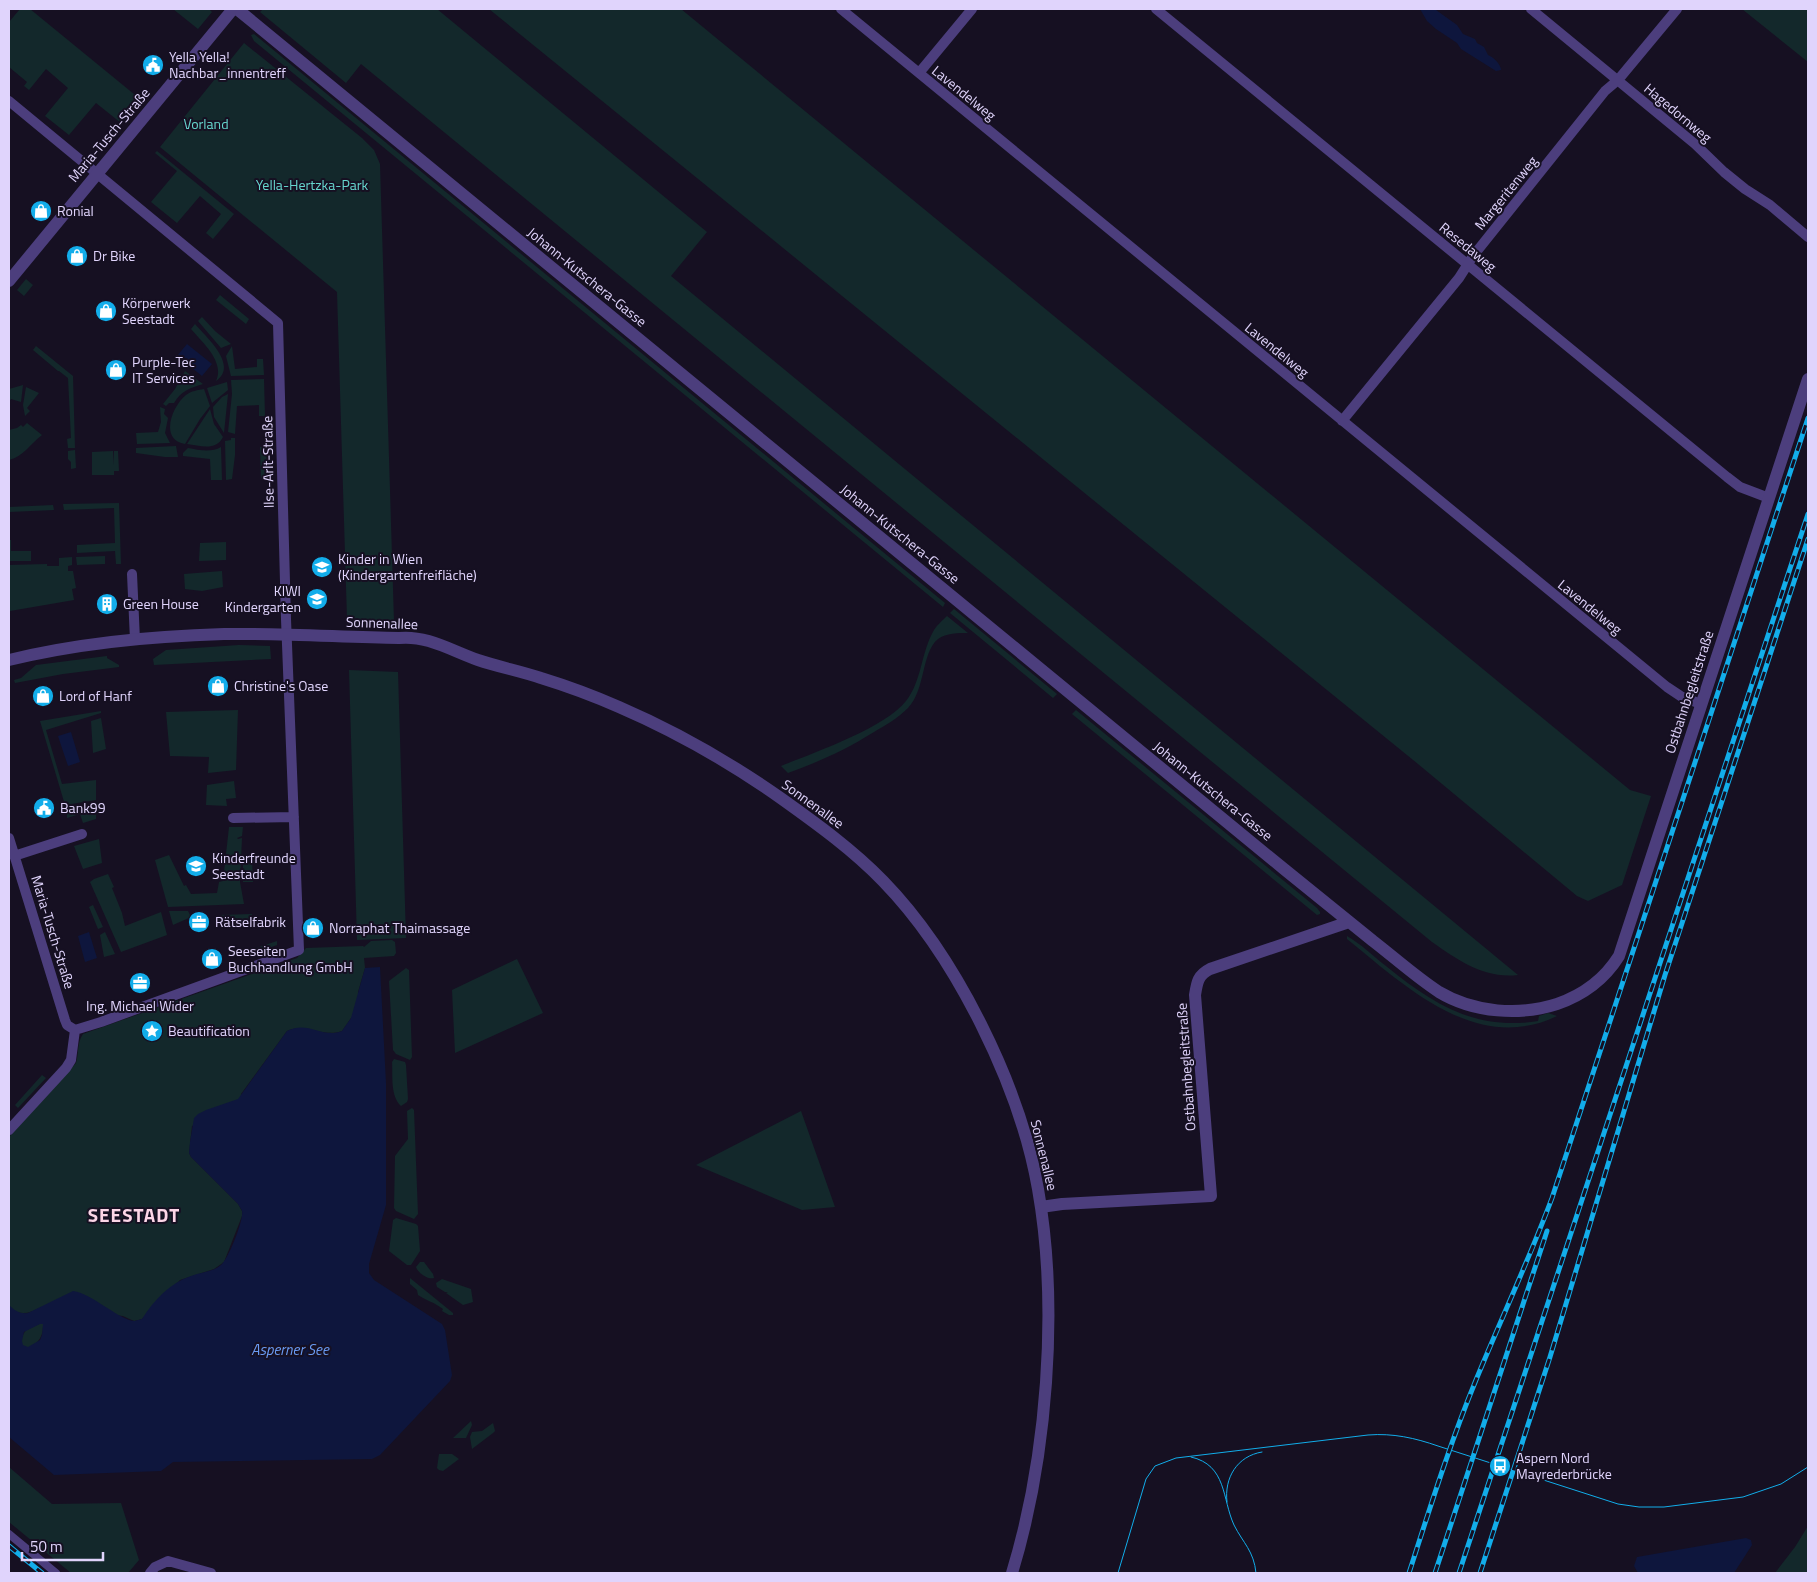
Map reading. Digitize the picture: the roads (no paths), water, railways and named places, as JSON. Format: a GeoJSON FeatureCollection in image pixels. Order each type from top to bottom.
{"type":"FeatureCollection","features":[{"type":"Feature","properties":{"kind":"street","name":"Maria-Tusch-Straße"},"geometry":{"type":"LineString","coordinates":[[9,281],[235,9]]}},
{"type":"Feature","properties":{"kind":"street","name":"Johann-Kutschera-Gasse"},"geometry":{"type":"LineString","coordinates":[[235,9],[1416,975],[1440,992],[1469,1005],[1501,1011],[1541,1009],[1574,998]]}},
{"type":"Feature","properties":{"kind":"street","name":"Lavendelweg"},"geometry":{"type":"LineString","coordinates":[[841,9],[1667,687],[1682,697],[1701,704]]}},
{"type":"Feature","properties":{"kind":"street"},"geometry":{"type":"LineString","coordinates":[[919,73],[972,9]]}},
{"type":"Feature","properties":{"kind":"street","name":"Resedaweg"},"geometry":{"type":"LineString","coordinates":[[1156,9],[1740,487],[1769,498]]}},
{"type":"Feature","properties":{"kind":"street","name":"Hagedornweg"},"geometry":{"type":"LineString","coordinates":[[1531,9],[1701,149],[1730,177],[1808,237]]}},
{"type":"Feature","properties":{"kind":"street","name":"Margeritenweg"},"geometry":{"type":"LineString","coordinates":[[1342,421],[1459,278],[1468,264],[1605,91],[1618,80],[1677,9]]}},
{"type":"Feature","properties":{"kind":"street","name":"Ilse-Arlt-Straße"},"geometry":{"type":"LineString","coordinates":[[9,101],[278,323],[298,950],[75,1030]]}},
{"type":"Feature","properties":{"kind":"street","name":"Ostbahnbegleitstraße"},"geometry":{"type":"LineString","coordinates":[[1574,998],[1608,972],[1619,956],[1808,379]]}},
{"type":"Feature","properties":{"kind":"street"},"geometry":{"type":"LineString","coordinates":[[132,574],[135,640]]}},
{"type":"Feature","properties":{"kind":"street","name":"Sonnenallee"},"geometry":{"type":"LineString","coordinates":[[9,660],[82,646],[223,634],[416,637],[475,659],[568,687],[634,714],[689,740],[735,768],[809,818],[883,881],[910,912],[954,975],[993,1048],[1014,1100],[1034,1168],[1041,1207],[1047,1284],[1048,1336],[1046,1386],[1033,1483],[1012,1573]]}},
{"type":"Feature","properties":{"kind":"street"},"geometry":{"type":"LineString","coordinates":[[233,818],[294,817]]}},
{"type":"Feature","properties":{"kind":"street"},"geometry":{"type":"LineString","coordinates":[[11,856],[82,834]]}},
{"type":"Feature","properties":{"kind":"street","name":"Maria-Tusch-Straße"},"geometry":{"type":"LineString","coordinates":[[9,838],[11,856],[66,1025],[75,1030]]}},
{"type":"Feature","properties":{"kind":"street","name":"Ostbahnbegleitstraße"},"geometry":{"type":"LineString","coordinates":[[1041,1207],[1062,1204],[1211,1196],[1195,995],[1198,978],[1203,972],[1210,969],[1350,922]]}},
{"type":"Feature","properties":{"kind":"street"},"geometry":{"type":"LineString","coordinates":[[9,1130],[66,1068],[71,1060],[75,1030]]}},
{"type":"Feature","properties":{"kind":"street"},"geometry":{"type":"LineString","coordinates":[[9,1534],[56,1573]]}},
{"type":"Feature","properties":{"kind":"street"},"geometry":{"type":"LineString","coordinates":[[153,1570],[168,1561],[211,1573]]}},
{"type":"Feature","properties":{"kind":"water"},"geometry":{"type":"Polygon","coordinates":[[[1420,9],[1436,10],[1457,25],[1463,34],[1475,39],[1477,43],[1484,47],[1488,55],[1498,63],[1501,70],[1496,71],[1461,49],[1457,43],[1427,21],[1420,9]]]}},
{"type":"Feature","properties":{"kind":"water"},"geometry":{"type":"Polygon","coordinates":[[[187,344],[212,364],[202,376],[177,356],[187,344]]]}},
{"type":"Feature","properties":{"kind":"water"},"geometry":{"type":"Polygon","coordinates":[[[71,732],[80,762],[68,766],[58,736],[71,732]]]}},
{"type":"Feature","properties":{"kind":"water"},"geometry":{"type":"Polygon","coordinates":[[[89,932],[97,958],[85,962],[78,936],[89,932]]]}},
{"type":"Feature","properties":{"kind":"water","name":"Asperner See"},"geometry":{"type":"Polygon","coordinates":[[[380,967],[386,1083],[386,1205],[369,1264],[369,1273],[374,1280],[442,1324],[445,1330],[452,1375],[450,1381],[380,1455],[372,1459],[173,1462],[161,1471],[54,1475],[9,1437],[9,1305],[18,1312],[28,1313],[73,1291],[89,1297],[128,1320],[135,1321],[142,1319],[157,1299],[176,1283],[221,1265],[228,1256],[235,1240],[241,1223],[242,1211],[238,1204],[191,1157],[189,1153],[194,1118],[206,1110],[238,1099],[287,1031],[302,1027],[328,1033],[342,1031],[351,1018],[365,968],[380,967]],[[43,1324],[24,1332],[23,1345],[28,1347],[40,1340],[43,1324]]]}},
{"type":"Feature","properties":{"kind":"water"},"geometry":{"type":"Polygon","coordinates":[[[1746,1538],[1751,1540],[1752,1545],[1734,1573],[1638,1573],[1634,1566],[1637,1557],[1746,1538]]]}},
{"type":"Feature","properties":{"kind":"tram line"},"geometry":{"type":"LineString","coordinates":[[1118,1573],[1146,1479],[1155,1466],[1176,1458],[1368,1435],[1395,1435],[1429,1443],[1618,1504],[1639,1507],[1664,1507],[1743,1497],[1781,1484],[1808,1467]]}},
{"type":"Feature","properties":{"kind":"tram line"},"geometry":{"type":"LineString","coordinates":[[1227,1502],[1228,1485],[1234,1470],[1246,1458],[1262,1452]]}},
{"type":"Feature","properties":{"kind":"tram line"},"geometry":{"type":"LineString","coordinates":[[1191,1457],[1203,1461],[1217,1475],[1222,1484],[1234,1525],[1251,1553],[1256,1573]]}},
{"type":"Feature","properties":{"kind":"railway"},"geometry":{"type":"LineString","coordinates":[[1409,1573],[1467,1404],[1552,1198],[1808,418]]}},
{"type":"Feature","properties":{"kind":"railway"},"geometry":{"type":"LineString","coordinates":[[1459,1573],[1808,514]]}},
{"type":"Feature","properties":{"kind":"railway"},"geometry":{"type":"LineString","coordinates":[[1480,1573],[1550,1357],[1665,975],[1808,539]]}},
{"type":"Feature","properties":{"kind":"railway"},"geometry":{"type":"LineString","coordinates":[[1435,1573],[1547,1231]]}},
{"type":"Feature","properties":{"kind":"railway"},"geometry":{"type":"LineString","coordinates":[[9,1546],[42,1573]]}},
{"type":"Feature","properties":{"kind":"place","name":"Yella Yella! Nachbar_innentreff"},"geometry":{"type":"Point","coordinates":[153,65]}},
{"type":"Feature","properties":{"kind":"place","name":"Ronial"},"geometry":{"type":"Point","coordinates":[41,211]}},
{"type":"Feature","properties":{"kind":"place","name":"Dr Bike"},"geometry":{"type":"Point","coordinates":[77,256]}},
{"type":"Feature","properties":{"kind":"place","name":"Körperwerk Seestadt"},"geometry":{"type":"Point","coordinates":[106,311]}},
{"type":"Feature","properties":{"kind":"place","name":"Purple-Tec IT Services"},"geometry":{"type":"Point","coordinates":[116,370]}},
{"type":"Feature","properties":{"kind":"place","name":"Kinder in Wien (Kindergartenfreifläche)"},"geometry":{"type":"Point","coordinates":[322,567]}},
{"type":"Feature","properties":{"kind":"place","name":"KIWI Kindergarten"},"geometry":{"type":"Point","coordinates":[317,599]}},
{"type":"Feature","properties":{"kind":"place","name":"Green House"},"geometry":{"type":"Point","coordinates":[107,604]}},
{"type":"Feature","properties":{"kind":"place","name":"Christine's Oase"},"geometry":{"type":"Point","coordinates":[218,686]}},
{"type":"Feature","properties":{"kind":"place","name":"Lord of Hanf"},"geometry":{"type":"Point","coordinates":[43,696]}},
{"type":"Feature","properties":{"kind":"place","name":"Bank99"},"geometry":{"type":"Point","coordinates":[44,808]}},
{"type":"Feature","properties":{"kind":"place","name":"Kinderfreunde Seestadt"},"geometry":{"type":"Point","coordinates":[196,866]}},
{"type":"Feature","properties":{"kind":"place","name":"Rätselfabrik"},"geometry":{"type":"Point","coordinates":[199,922]}},
{"type":"Feature","properties":{"kind":"place","name":"Norraphat Thaimassage"},"geometry":{"type":"Point","coordinates":[313,928]}},
{"type":"Feature","properties":{"kind":"place","name":"Seeseiten Buchhandlung GmbH"},"geometry":{"type":"Point","coordinates":[212,959]}},
{"type":"Feature","properties":{"kind":"place","name":"Ing. Michael Wider"},"geometry":{"type":"Point","coordinates":[140,983]}},
{"type":"Feature","properties":{"kind":"place","name":"Beautification"},"geometry":{"type":"Point","coordinates":[152,1031]}},
{"type":"Feature","properties":{"kind":"place","name":"Aspern Nord Mayrederbrücke"},"geometry":{"type":"Point","coordinates":[1500,1466]}},
{"type":"Feature","properties":{"kind":"district","name":"SEESTADT"},"geometry":{"type":"Point","coordinates":[134,1215]}},
{"type":"Feature","properties":{"kind":"park label","name":"Vorland"},"geometry":{"type":"Point","coordinates":[206,124]}},
{"type":"Feature","properties":{"kind":"park label","name":"Yella-Hertzka-Park"},"geometry":{"type":"Point","coordinates":[312,185]}}]}
